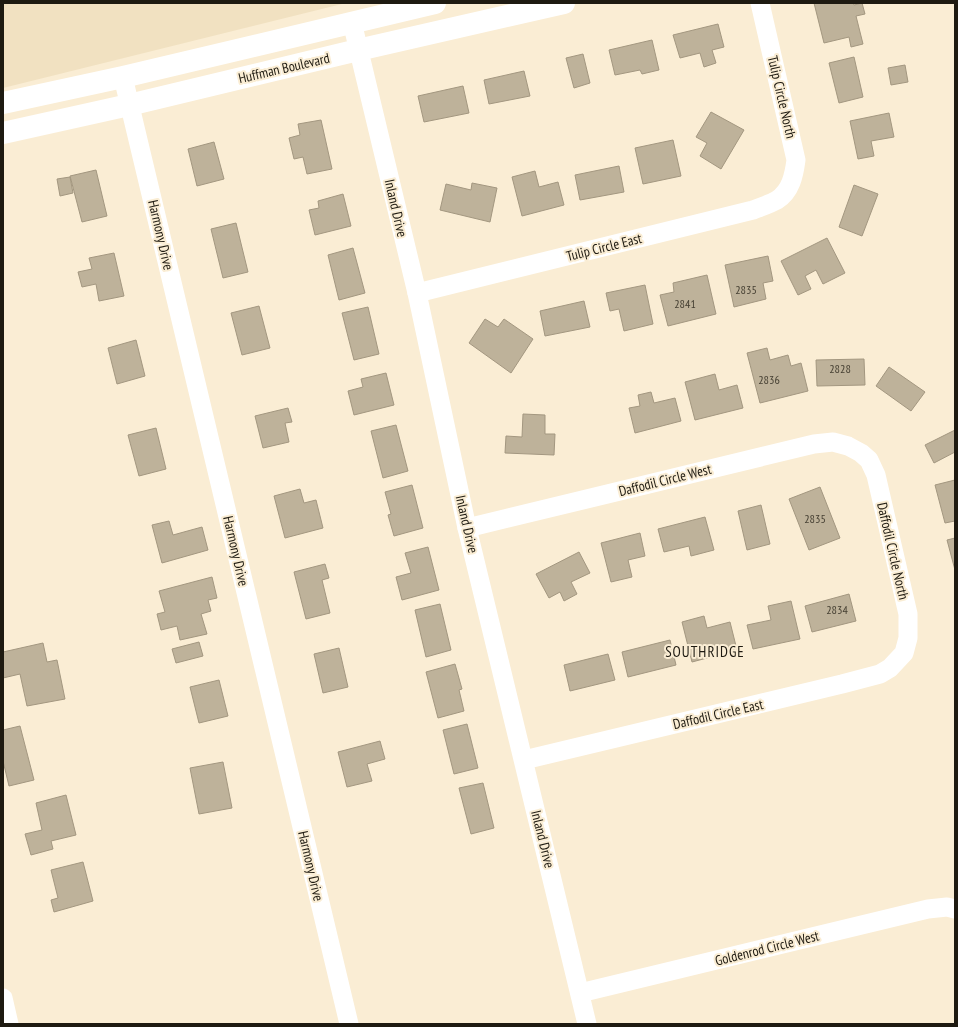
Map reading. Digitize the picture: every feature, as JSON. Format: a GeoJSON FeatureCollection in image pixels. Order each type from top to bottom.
{"type":"FeatureCollection","features":[{"type":"Feature","properties":{"kind":"street","name":"Huffman Boulevard"},"geometry":{"type":"LineString","coordinates":[[3,103],[123,77],[435,3]]}},
{"type":"Feature","properties":{"kind":"street","name":"Huffman Boulevard"},"geometry":{"type":"LineString","coordinates":[[3,133],[130,105],[358,50],[564,3]]}},
{"type":"Feature","properties":{"kind":"street","name":"Tulip Circle North"},"geometry":{"type":"LineString","coordinates":[[760,3],[796,160],[793,177],[787,191]]}},
{"type":"Feature","properties":{"kind":"street","name":"Inland Drive"},"geometry":{"type":"LineString","coordinates":[[352,22],[417,293],[467,528],[587,1024]]}},
{"type":"Feature","properties":{"kind":"street","name":"Harmony Drive"},"geometry":{"type":"LineString","coordinates":[[123,77],[349,1024]]}},
{"type":"Feature","properties":{"kind":"street","name":"Tulip Circle East"},"geometry":{"type":"LineString","coordinates":[[417,293],[753,210],[778,200],[787,191]]}},
{"type":"Feature","properties":{"kind":"street","name":"Daffodil Circle West"},"geometry":{"type":"LineString","coordinates":[[467,528],[814,444],[833,442],[848,446],[861,453]]}},
{"type":"Feature","properties":{"kind":"street","name":"Daffodil Circle North"},"geometry":{"type":"LineString","coordinates":[[861,453],[869,460],[876,475],[908,614],[908,638],[904,653]]}},
{"type":"Feature","properties":{"kind":"street","name":"Daffodil Circle East"},"geometry":{"type":"LineString","coordinates":[[524,760],[873,676],[890,668],[904,653]]}},
{"type":"Feature","properties":{"kind":"street","name":"Goldenrod Circle West"},"geometry":{"type":"LineString","coordinates":[[580,993],[928,909],[947,907],[955,909]]}},
{"type":"Feature","properties":{"kind":"street"},"geometry":{"type":"LineString","coordinates":[[3,998],[9,1024]]}},
{"type":"Feature","properties":{"kind":"shaded area"},"geometry":{"type":"Polygon","coordinates":[[[3,3],[346,3],[3,88],[3,3]]]}},
{"type":"Feature","properties":{"kind":"building"},"geometry":{"type":"Polygon","coordinates":[[[814,3],[853,3],[854,5],[862,3],[865,14],[856,16],[863,44],[851,47],[849,37],[824,43],[814,3]]]}},
{"type":"Feature","properties":{"kind":"building"},"geometry":{"type":"Polygon","coordinates":[[[718,24],[724,47],[712,50],[716,63],[704,67],[700,53],[680,58],[673,35],[718,24]]]}},
{"type":"Feature","properties":{"kind":"building"},"geometry":{"type":"Polygon","coordinates":[[[652,40],[659,70],[642,74],[640,70],[615,75],[609,50],[652,40]]]}},
{"type":"Feature","properties":{"kind":"building"},"geometry":{"type":"Polygon","coordinates":[[[583,54],[590,83],[574,88],[566,58],[583,54]]]}},
{"type":"Feature","properties":{"kind":"building"},"geometry":{"type":"Polygon","coordinates":[[[854,57],[863,97],[839,103],[829,63],[854,57]]]}},
{"type":"Feature","properties":{"kind":"building"},"geometry":{"type":"Polygon","coordinates":[[[905,65],[908,82],[891,85],[888,68],[905,65]]]}},
{"type":"Feature","properties":{"kind":"building"},"geometry":{"type":"Polygon","coordinates":[[[524,71],[530,96],[489,104],[484,80],[524,71]]]}},
{"type":"Feature","properties":{"kind":"building"},"geometry":{"type":"Polygon","coordinates":[[[463,86],[469,113],[424,122],[418,96],[463,86]]]}},
{"type":"Feature","properties":{"kind":"building"},"geometry":{"type":"Polygon","coordinates":[[[711,112],[744,130],[721,169],[700,156],[707,143],[696,137],[711,112]]]}},
{"type":"Feature","properties":{"kind":"building"},"geometry":{"type":"Polygon","coordinates":[[[889,113],[894,137],[871,141],[874,156],[858,159],[850,121],[889,113]]]}},
{"type":"Feature","properties":{"kind":"building"},"geometry":{"type":"Polygon","coordinates":[[[321,120],[332,169],[307,174],[303,157],[294,159],[289,138],[300,135],[298,124],[321,120]]]}},
{"type":"Feature","properties":{"kind":"building"},"geometry":{"type":"Polygon","coordinates":[[[673,140],[681,176],[643,184],[635,148],[673,140]]]}},
{"type":"Feature","properties":{"kind":"building"},"geometry":{"type":"Polygon","coordinates":[[[214,142],[224,179],[197,186],[188,149],[214,142]]]}},
{"type":"Feature","properties":{"kind":"building"},"geometry":{"type":"Polygon","coordinates":[[[619,166],[624,192],[580,200],[575,175],[619,166]]]}},
{"type":"Feature","properties":{"kind":"building"},"geometry":{"type":"Polygon","coordinates":[[[96,170],[107,216],[82,222],[70,176],[96,170]]]}},
{"type":"Feature","properties":{"kind":"building"},"geometry":{"type":"Polygon","coordinates":[[[535,171],[539,187],[558,182],[564,205],[522,216],[512,177],[535,171]]]}},
{"type":"Feature","properties":{"kind":"building"},"geometry":{"type":"Polygon","coordinates":[[[70,177],[73,193],[60,196],[57,179],[70,177]]]}},
{"type":"Feature","properties":{"kind":"building"},"geometry":{"type":"Polygon","coordinates":[[[472,183],[497,188],[490,222],[440,210],[446,184],[471,190],[472,183]]]}},
{"type":"Feature","properties":{"kind":"building"},"geometry":{"type":"Polygon","coordinates":[[[854,185],[878,194],[862,236],[839,227],[854,185]]]}},
{"type":"Feature","properties":{"kind":"building"},"geometry":{"type":"Polygon","coordinates":[[[343,194],[351,226],[315,235],[309,210],[319,208],[318,201],[343,194]]]}},
{"type":"Feature","properties":{"kind":"building"},"geometry":{"type":"Polygon","coordinates":[[[236,223],[248,272],[223,278],[211,229],[236,223]]]}},
{"type":"Feature","properties":{"kind":"building"},"geometry":{"type":"Polygon","coordinates":[[[827,238],[845,273],[823,284],[816,270],[805,276],[811,289],[798,295],[781,261],[827,238]]]}},
{"type":"Feature","properties":{"kind":"building"},"geometry":{"type":"Polygon","coordinates":[[[353,248],[365,293],[339,300],[328,255],[353,248]]]}},
{"type":"Feature","properties":{"kind":"building"},"geometry":{"type":"Polygon","coordinates":[[[114,253],[124,296],[99,301],[96,284],[82,287],[78,272],[92,269],[89,258],[114,253]]]}},
{"type":"Feature","properties":{"kind":"building"},"geometry":{"type":"Polygon","coordinates":[[[768,256],[773,281],[763,283],[766,299],[734,307],[725,265],[768,256]]]}},
{"type":"Feature","properties":{"kind":"building"},"geometry":{"type":"Polygon","coordinates":[[[707,275],[716,314],[668,326],[660,295],[674,292],[673,283],[707,275]]]}},
{"type":"Feature","properties":{"kind":"building"},"geometry":{"type":"Polygon","coordinates":[[[645,285],[653,324],[624,331],[619,309],[610,311],[606,293],[645,285]]]}},
{"type":"Feature","properties":{"kind":"building"},"geometry":{"type":"Polygon","coordinates":[[[584,301],[590,327],[545,336],[540,311],[584,301]]]}},
{"type":"Feature","properties":{"kind":"building"},"geometry":{"type":"Polygon","coordinates":[[[259,306],[270,348],[242,355],[231,313],[259,306]]]}},
{"type":"Feature","properties":{"kind":"building"},"geometry":{"type":"Polygon","coordinates":[[[368,307],[379,354],[354,360],[342,313],[368,307]]]}},
{"type":"Feature","properties":{"kind":"building"},"geometry":{"type":"Polygon","coordinates":[[[485,319],[498,327],[504,319],[533,339],[511,373],[469,343],[485,319]]]}},
{"type":"Feature","properties":{"kind":"building"},"geometry":{"type":"Polygon","coordinates":[[[136,340],[145,376],[117,384],[108,348],[136,340]]]}},
{"type":"Feature","properties":{"kind":"building"},"geometry":{"type":"Polygon","coordinates":[[[767,348],[770,360],[788,355],[791,366],[801,363],[808,391],[760,403],[747,353],[767,348]]]}},
{"type":"Feature","properties":{"kind":"building"},"geometry":{"type":"Polygon","coordinates":[[[864,359],[865,385],[817,386],[816,360],[864,359]]]}},
{"type":"Feature","properties":{"kind":"building"},"geometry":{"type":"Polygon","coordinates":[[[889,367],[925,392],[911,411],[876,386],[889,367]]]}},
{"type":"Feature","properties":{"kind":"building"},"geometry":{"type":"Polygon","coordinates":[[[386,373],[394,405],[354,415],[348,391],[363,387],[361,379],[386,373]]]}},
{"type":"Feature","properties":{"kind":"building"},"geometry":{"type":"Polygon","coordinates":[[[715,374],[719,390],[737,385],[743,408],[695,420],[685,382],[715,374]]]}},
{"type":"Feature","properties":{"kind":"building"},"geometry":{"type":"Polygon","coordinates":[[[651,392],[654,403],[675,398],[681,421],[635,433],[629,408],[640,406],[638,395],[651,392]]]}},
{"type":"Feature","properties":{"kind":"building"},"geometry":{"type":"Polygon","coordinates":[[[288,408],[292,422],[285,423],[289,442],[263,448],[255,416],[288,408]]]}},
{"type":"Feature","properties":{"kind":"building"},"geometry":{"type":"Polygon","coordinates":[[[523,414],[545,415],[545,434],[555,434],[554,455],[505,453],[506,436],[522,437],[523,414]]]}},
{"type":"Feature","properties":{"kind":"building"},"geometry":{"type":"Polygon","coordinates":[[[396,425],[408,471],[383,478],[371,431],[396,425]]]}},
{"type":"Feature","properties":{"kind":"building"},"geometry":{"type":"Polygon","coordinates":[[[156,428],[166,469],[139,476],[128,435],[156,428]]]}},
{"type":"Feature","properties":{"kind":"building"},"geometry":{"type":"Polygon","coordinates":[[[955,430],[955,452],[934,463],[925,445],[955,430]]]}},
{"type":"Feature","properties":{"kind":"building"},"geometry":{"type":"Polygon","coordinates":[[[955,480],[955,521],[945,523],[935,485],[955,480]]]}},
{"type":"Feature","properties":{"kind":"building"},"geometry":{"type":"Polygon","coordinates":[[[412,485],[423,528],[394,536],[388,515],[391,514],[385,492],[412,485]]]}},
{"type":"Feature","properties":{"kind":"building"},"geometry":{"type":"Polygon","coordinates":[[[820,487],[840,538],[809,550],[789,499],[820,487]]]}},
{"type":"Feature","properties":{"kind":"building"},"geometry":{"type":"Polygon","coordinates":[[[300,489],[304,503],[316,500],[323,528],[285,538],[274,496],[300,489]]]}},
{"type":"Feature","properties":{"kind":"building"},"geometry":{"type":"Polygon","coordinates":[[[761,505],[770,544],[747,550],[738,511],[761,505]]]}},
{"type":"Feature","properties":{"kind":"building"},"geometry":{"type":"Polygon","coordinates":[[[705,517],[714,550],[691,556],[689,546],[664,552],[658,529],[705,517]]]}},
{"type":"Feature","properties":{"kind":"building"},"geometry":{"type":"Polygon","coordinates":[[[169,521],[173,535],[202,527],[208,550],[162,563],[152,525],[169,521]]]}},
{"type":"Feature","properties":{"kind":"building"},"geometry":{"type":"Polygon","coordinates":[[[640,533],[645,556],[628,560],[632,577],[611,582],[601,543],[640,533]]]}},
{"type":"Feature","properties":{"kind":"building"},"geometry":{"type":"Polygon","coordinates":[[[955,538],[955,570],[947,540],[955,538]]]}},
{"type":"Feature","properties":{"kind":"building"},"geometry":{"type":"Polygon","coordinates":[[[428,547],[439,590],[402,600],[396,577],[411,573],[405,553],[428,547]]]}},
{"type":"Feature","properties":{"kind":"building"},"geometry":{"type":"Polygon","coordinates":[[[579,552],[590,573],[571,582],[577,594],[564,601],[560,592],[549,598],[536,574],[579,552]]]}},
{"type":"Feature","properties":{"kind":"building"},"geometry":{"type":"Polygon","coordinates":[[[325,564],[329,578],[322,580],[330,613],[306,619],[294,572],[325,564]]]}},
{"type":"Feature","properties":{"kind":"building"},"geometry":{"type":"Polygon","coordinates":[[[212,577],[217,598],[208,600],[211,611],[201,614],[207,634],[180,640],[177,626],[161,630],[157,614],[165,612],[159,591],[212,577]]]}},
{"type":"Feature","properties":{"kind":"building"},"geometry":{"type":"Polygon","coordinates":[[[849,594],[856,621],[812,632],[805,606],[849,594]]]}},
{"type":"Feature","properties":{"kind":"building"},"geometry":{"type":"Polygon","coordinates":[[[791,601],[800,639],[753,649],[747,625],[771,620],[768,606],[791,601]]]}},
{"type":"Feature","properties":{"kind":"building"},"geometry":{"type":"Polygon","coordinates":[[[440,604],[451,650],[426,657],[415,610],[440,604]]]}},
{"type":"Feature","properties":{"kind":"building"},"geometry":{"type":"Polygon","coordinates":[[[704,616],[707,628],[730,622],[737,650],[692,662],[682,622],[704,616]]]}},
{"type":"Feature","properties":{"kind":"building"},"geometry":{"type":"Polygon","coordinates":[[[670,640],[676,665],[628,677],[622,652],[670,640]]]}},
{"type":"Feature","properties":{"kind":"building"},"geometry":{"type":"Polygon","coordinates":[[[199,642],[203,656],[176,663],[172,649],[199,642]]]}},
{"type":"Feature","properties":{"kind":"building"},"geometry":{"type":"Polygon","coordinates":[[[43,643],[47,662],[57,660],[65,699],[27,706],[20,674],[3,678],[3,652],[43,643]]]}},
{"type":"Feature","properties":{"kind":"building"},"geometry":{"type":"Polygon","coordinates":[[[339,648],[348,687],[323,693],[314,654],[339,648]]]}},
{"type":"Feature","properties":{"kind":"building"},"geometry":{"type":"Polygon","coordinates":[[[608,654],[615,680],[570,691],[564,665],[608,654]]]}},
{"type":"Feature","properties":{"kind":"building"},"geometry":{"type":"Polygon","coordinates":[[[455,664],[462,689],[459,690],[464,711],[438,718],[426,672],[455,664]]]}},
{"type":"Feature","properties":{"kind":"building"},"geometry":{"type":"Polygon","coordinates":[[[219,680],[228,716],[199,723],[190,687],[219,680]]]}},
{"type":"Feature","properties":{"kind":"building"},"geometry":{"type":"Polygon","coordinates":[[[467,724],[478,768],[454,774],[443,730],[467,724]]]}},
{"type":"Feature","properties":{"kind":"building"},"geometry":{"type":"Polygon","coordinates":[[[20,726],[34,780],[9,786],[3,761],[3,730],[20,726]]]}},
{"type":"Feature","properties":{"kind":"building"},"geometry":{"type":"Polygon","coordinates":[[[380,741],[385,759],[367,764],[372,781],[347,787],[338,752],[380,741]]]}},
{"type":"Feature","properties":{"kind":"building"},"geometry":{"type":"Polygon","coordinates":[[[223,762],[232,808],[199,814],[190,768],[223,762]]]}},
{"type":"Feature","properties":{"kind":"building"},"geometry":{"type":"Polygon","coordinates":[[[483,783],[494,828],[471,834],[459,788],[483,783]]]}},
{"type":"Feature","properties":{"kind":"building"},"geometry":{"type":"Polygon","coordinates":[[[66,795],[76,835],[51,841],[53,849],[31,855],[25,834],[42,830],[36,803],[66,795]]]}},
{"type":"Feature","properties":{"kind":"building"},"geometry":{"type":"Polygon","coordinates":[[[83,862],[93,901],[54,912],[51,900],[58,898],[51,870],[83,862]]]}},
{"type":"Feature","properties":{"kind":"district","name":"SOUTHRIDGE"},"geometry":{"type":"Point","coordinates":[705,651]}}]}
